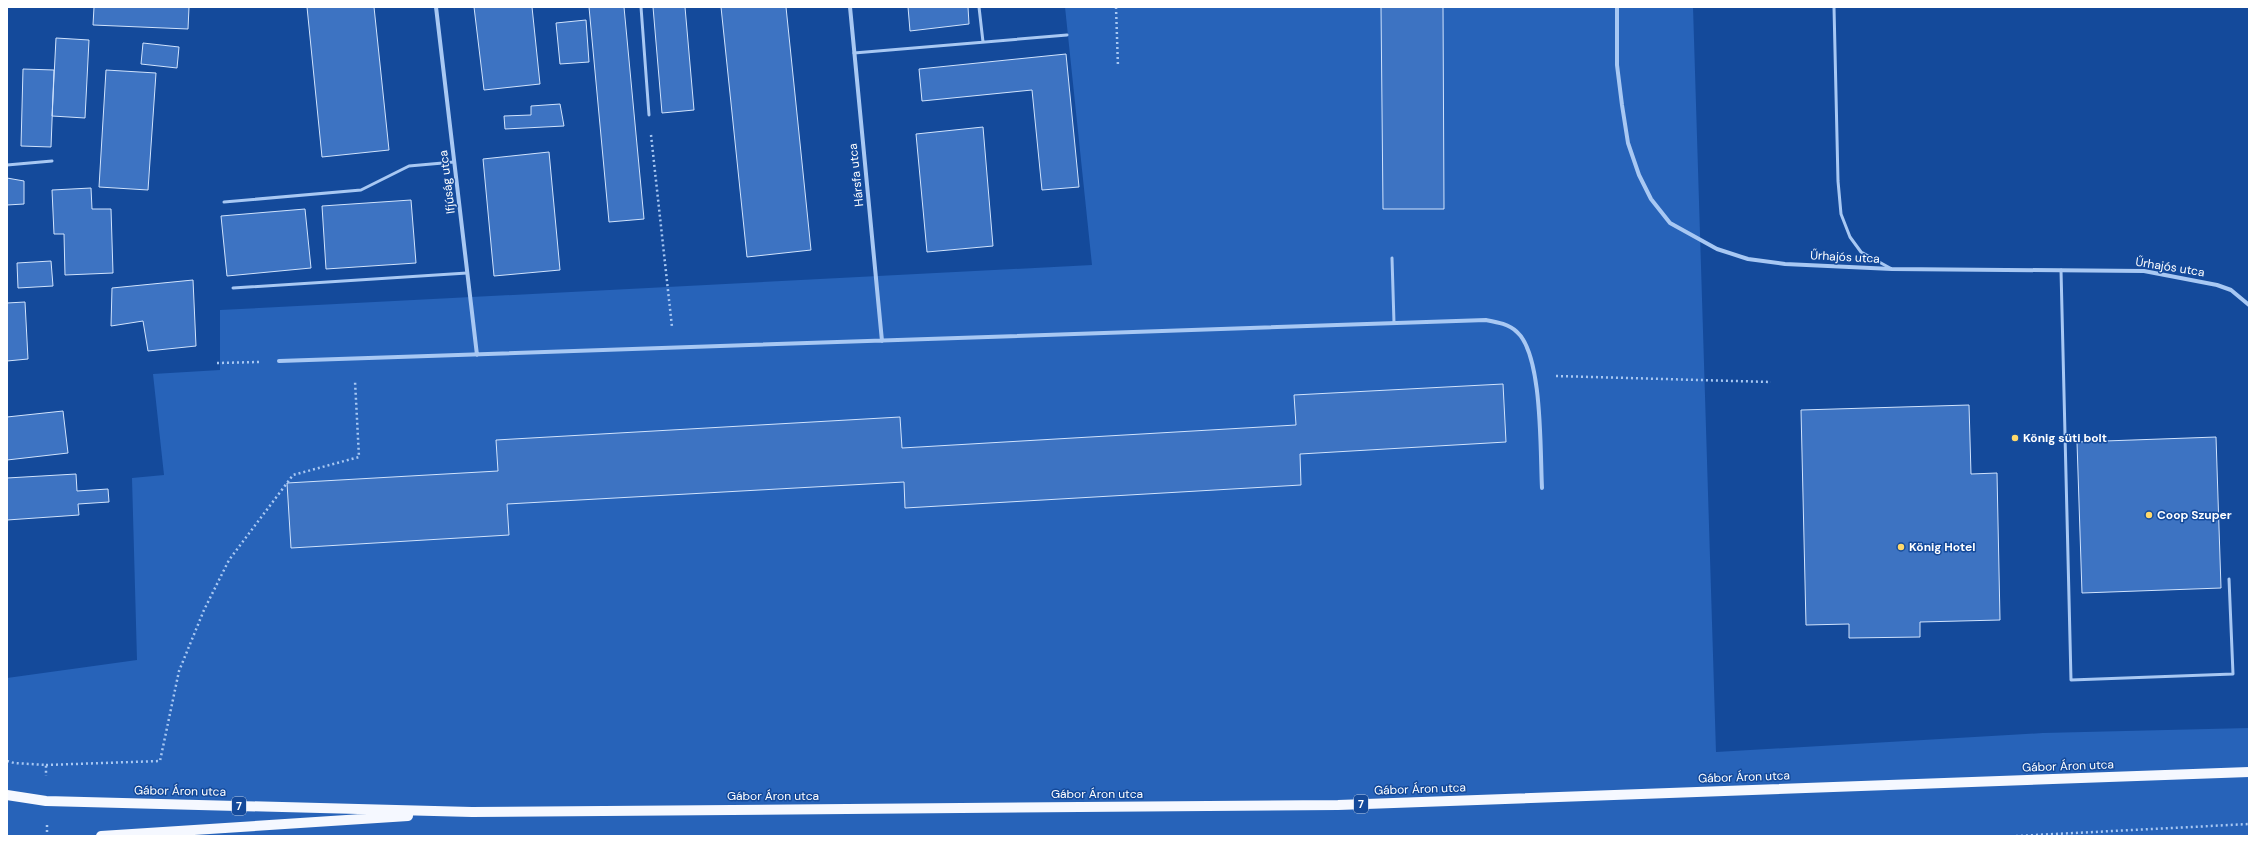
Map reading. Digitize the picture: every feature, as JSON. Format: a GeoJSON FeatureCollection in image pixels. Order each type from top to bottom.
{"type":"FeatureCollection","features":[{"type":"Feature","properties":{"kind":"main road","name":"Gábor Áron utca"},"geometry":{"type":"LineString","coordinates":[[7,795],[46,800],[472,812],[1338,805],[2249,772]]}},
{"type":"Feature","properties":{"kind":"main road","name":"Gábor Áron utca"},"geometry":{"type":"LineString","coordinates":[[101,836],[472,812]]}},
{"type":"Feature","properties":{"kind":"street","name":"Ifjúság utca"},"geometry":{"type":"LineString","coordinates":[[436,7],[477,355]]}},
{"type":"Feature","properties":{"kind":"street","name":"Hársfa utca"},"geometry":{"type":"LineString","coordinates":[[850,7],[882,341]]}},
{"type":"Feature","properties":{"kind":"street","name":"Űrhajós utca"},"geometry":{"type":"LineString","coordinates":[[1617,7],[1617,65],[1628,143],[1639,175],[1651,199],[1670,223],[1717,249],[1748,259],[1785,264],[1892,269],[2144,271],[2217,285],[2231,290],[2249,305]]}},
{"type":"Feature","properties":{"kind":"street"},"geometry":{"type":"LineString","coordinates":[[279,361],[1486,320],[1503,323],[1517,332],[1524,340],[1531,354],[1536,375],[1542,488]]}},
{"type":"Feature","properties":{"kind":"lane"},"geometry":{"type":"LineString","coordinates":[[640,7],[649,115]]}},
{"type":"Feature","properties":{"kind":"lane"},"geometry":{"type":"LineString","coordinates":[[979,7],[983,42]]}},
{"type":"Feature","properties":{"kind":"lane"},"geometry":{"type":"LineString","coordinates":[[1834,7],[1838,180],[1841,214],[1850,237],[1861,252],[1892,269]]}},
{"type":"Feature","properties":{"kind":"lane"},"geometry":{"type":"LineString","coordinates":[[854,53],[1067,35]]}},
{"type":"Feature","properties":{"kind":"lane"},"geometry":{"type":"LineString","coordinates":[[7,165],[52,161]]}},
{"type":"Feature","properties":{"kind":"lane"},"geometry":{"type":"LineString","coordinates":[[224,202],[361,190],[409,166],[454,162]]}},
{"type":"Feature","properties":{"kind":"lane"},"geometry":{"type":"LineString","coordinates":[[1392,258],[1394,323]]}},
{"type":"Feature","properties":{"kind":"lane"},"geometry":{"type":"LineString","coordinates":[[2060,270],[2071,680],[2233,674],[2230,579]]}},
{"type":"Feature","properties":{"kind":"lane"},"geometry":{"type":"LineString","coordinates":[[233,288],[467,273]]}},
{"type":"Feature","properties":{"kind":"path"},"geometry":{"type":"LineString","coordinates":[[1116,7],[1118,66]]}},
{"type":"Feature","properties":{"kind":"path"},"geometry":{"type":"LineString","coordinates":[[649,115],[674,348]]}},
{"type":"Feature","properties":{"kind":"path"},"geometry":{"type":"LineString","coordinates":[[46,765],[160,761],[179,671],[204,610],[229,560],[292,475],[359,457],[354,358]]}},
{"type":"Feature","properties":{"kind":"path"},"geometry":{"type":"LineString","coordinates":[[217,363],[279,361]]}},
{"type":"Feature","properties":{"kind":"path"},"geometry":{"type":"LineString","coordinates":[[1536,375],[1771,382]]}},
{"type":"Feature","properties":{"kind":"path"},"geometry":{"type":"LineString","coordinates":[[2016,836],[2249,824]]}},
{"type":"Feature","properties":{"kind":"shaded area"},"geometry":{"type":"Polygon","coordinates":[[[1065,7],[1693,7],[1716,752],[2043,733],[2249,728],[2249,836],[7,836],[7,678],[137,660],[132,478],[164,475],[153,374],[220,370],[220,310],[1092,265],[1065,7]]]}},
{"type":"Feature","properties":{"kind":"building"},"geometry":{"type":"Polygon","coordinates":[[[94,7],[189,7],[188,29],[93,25],[94,7]]]}},
{"type":"Feature","properties":{"kind":"building"},"geometry":{"type":"Polygon","coordinates":[[[307,7],[374,7],[389,150],[322,157],[307,7]]]}},
{"type":"Feature","properties":{"kind":"building"},"geometry":{"type":"Polygon","coordinates":[[[474,7],[532,7],[540,84],[484,90],[474,7]]]}},
{"type":"Feature","properties":{"kind":"building"},"geometry":{"type":"Polygon","coordinates":[[[589,7],[624,7],[644,219],[609,222],[589,7]]]}},
{"type":"Feature","properties":{"kind":"building"},"geometry":{"type":"Polygon","coordinates":[[[653,7],[685,7],[694,110],[662,113],[653,7]]]}},
{"type":"Feature","properties":{"kind":"building"},"geometry":{"type":"Polygon","coordinates":[[[721,7],[786,7],[811,250],[747,257],[721,7]]]}},
{"type":"Feature","properties":{"kind":"building"},"geometry":{"type":"Polygon","coordinates":[[[908,7],[968,7],[969,24],[910,31],[908,7]]]}},
{"type":"Feature","properties":{"kind":"building"},"geometry":{"type":"Polygon","coordinates":[[[1381,7],[1443,7],[1444,209],[1383,209],[1381,7]]]}},
{"type":"Feature","properties":{"kind":"building"},"geometry":{"type":"Polygon","coordinates":[[[586,20],[589,62],[560,64],[556,23],[586,20]]]}},
{"type":"Feature","properties":{"kind":"building"},"geometry":{"type":"Polygon","coordinates":[[[56,38],[89,40],[85,118],[52,116],[56,38]]]}},
{"type":"Feature","properties":{"kind":"building"},"geometry":{"type":"Polygon","coordinates":[[[143,43],[179,47],[177,68],[141,64],[143,43]]]}},
{"type":"Feature","properties":{"kind":"building"},"geometry":{"type":"Polygon","coordinates":[[[1066,54],[1079,187],[1042,190],[1032,90],[922,101],[919,69],[1066,54]]]}},
{"type":"Feature","properties":{"kind":"building"},"geometry":{"type":"Polygon","coordinates":[[[23,69],[54,70],[51,147],[21,146],[23,69]]]}},
{"type":"Feature","properties":{"kind":"building"},"geometry":{"type":"Polygon","coordinates":[[[106,70],[156,73],[148,190],[99,187],[106,70]]]}},
{"type":"Feature","properties":{"kind":"building"},"geometry":{"type":"Polygon","coordinates":[[[560,104],[564,126],[505,129],[504,116],[531,115],[531,106],[560,104]]]}},
{"type":"Feature","properties":{"kind":"building"},"geometry":{"type":"Polygon","coordinates":[[[983,127],[993,246],[927,252],[916,134],[983,127]]]}},
{"type":"Feature","properties":{"kind":"building"},"geometry":{"type":"Polygon","coordinates":[[[549,152],[560,270],[494,276],[483,159],[549,152]]]}},
{"type":"Feature","properties":{"kind":"building"},"geometry":{"type":"Polygon","coordinates":[[[7,178],[24,181],[24,204],[7,205],[7,178]]]}},
{"type":"Feature","properties":{"kind":"building"},"geometry":{"type":"Polygon","coordinates":[[[91,188],[92,209],[111,209],[113,273],[65,275],[64,234],[54,234],[52,190],[91,188]]]}},
{"type":"Feature","properties":{"kind":"building"},"geometry":{"type":"Polygon","coordinates":[[[411,200],[416,263],[326,269],[322,206],[411,200]]]}},
{"type":"Feature","properties":{"kind":"building"},"geometry":{"type":"Polygon","coordinates":[[[305,209],[311,268],[227,276],[221,216],[305,209]]]}},
{"type":"Feature","properties":{"kind":"building"},"geometry":{"type":"Polygon","coordinates":[[[51,261],[53,286],[18,288],[17,263],[51,261]]]}},
{"type":"Feature","properties":{"kind":"building"},"geometry":{"type":"Polygon","coordinates":[[[193,280],[196,346],[148,351],[143,321],[111,326],[112,288],[193,280]]]}},
{"type":"Feature","properties":{"kind":"building"},"geometry":{"type":"Polygon","coordinates":[[[25,302],[28,359],[7,361],[7,303],[25,302]]]}},
{"type":"Feature","properties":{"kind":"building"},"geometry":{"type":"Polygon","coordinates":[[[1503,384],[1506,442],[1300,454],[1301,485],[905,508],[904,482],[507,504],[509,535],[291,548],[287,483],[498,471],[496,440],[900,417],[902,448],[1296,425],[1294,395],[1503,384]]]}},
{"type":"Feature","properties":{"kind":"building","name":"König Hotel"},"geometry":{"type":"Polygon","coordinates":[[[1969,405],[1971,474],[1997,473],[2000,620],[1920,622],[1920,637],[1849,638],[1849,624],[1806,625],[1801,410],[1969,405]]]}},
{"type":"Feature","properties":{"kind":"building"},"geometry":{"type":"Polygon","coordinates":[[[63,411],[68,453],[7,460],[7,417],[63,411]]]}},
{"type":"Feature","properties":{"kind":"building","name":"Coop Szuper"},"geometry":{"type":"Polygon","coordinates":[[[2216,437],[2221,588],[2082,593],[2077,442],[2216,437]]]}},
{"type":"Feature","properties":{"kind":"building"},"geometry":{"type":"Polygon","coordinates":[[[76,474],[77,491],[108,489],[109,502],[78,504],[79,515],[7,520],[7,478],[76,474]]]}},
{"type":"Feature","properties":{"kind":"place","name":"König süti bolt"},"geometry":{"type":"Point","coordinates":[2015,438]}},
{"type":"Feature","properties":{"kind":"place","name":"Coop Szuper"},"geometry":{"type":"Point","coordinates":[2149,515]}},
{"type":"Feature","properties":{"kind":"place","name":"König Hotel"},"geometry":{"type":"Point","coordinates":[1901,547]}}]}
